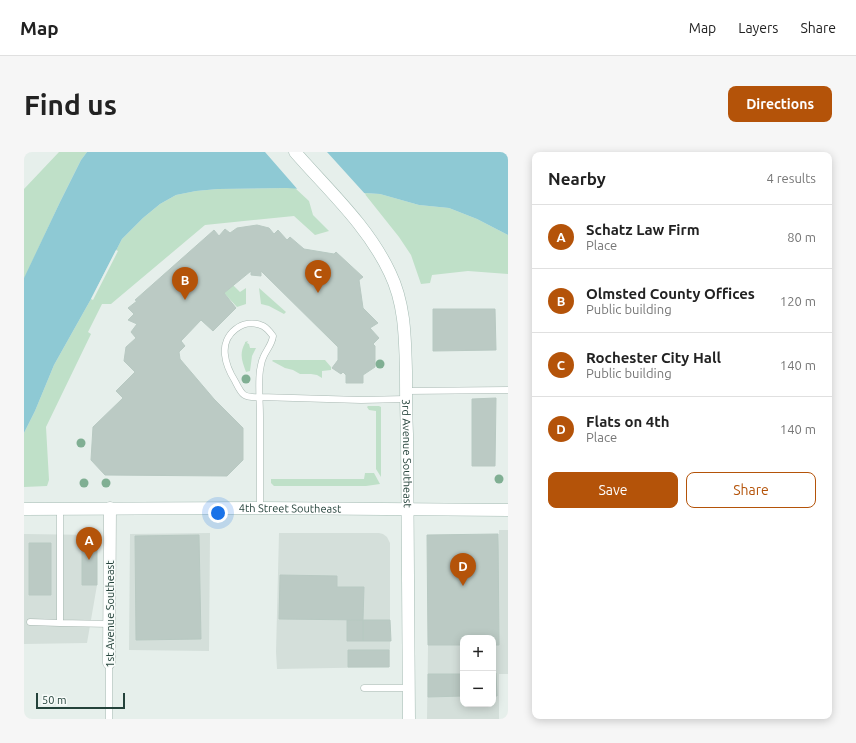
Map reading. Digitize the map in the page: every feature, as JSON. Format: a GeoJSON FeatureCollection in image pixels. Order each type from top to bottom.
{"type":"FeatureCollection","features":[{"type":"Feature","properties":{"kind":"main road","name":"3rd Avenue Southeast"},"geometry":{"type":"LineString","coordinates":[[295,152],[321,182],[344,204],[372,240],[391,274],[402,308],[405,339],[408,509],[409,719]]}},
{"type":"Feature","properties":{"kind":"main road","name":"1st Avenue Southeast"},"geometry":{"type":"LineString","coordinates":[[109,663],[110,508]]}},
{"type":"Feature","properties":{"kind":"main road","name":"4th Street Southeast"},"geometry":{"type":"LineString","coordinates":[[24,509],[260,508],[508,510]]}},
{"type":"Feature","properties":{"kind":"lane"},"geometry":{"type":"LineString","coordinates":[[260,508],[260,397],[260,371],[263,358],[272,343],[273,336],[264,326],[253,323],[243,324],[230,335],[226,344],[225,354],[228,370],[243,395],[249,398],[260,397],[361,400],[406,395],[508,390]]}},
{"type":"Feature","properties":{"kind":"lane"},"geometry":{"type":"LineString","coordinates":[[60,508],[60,623]]}},
{"type":"Feature","properties":{"kind":"lane"},"geometry":{"type":"LineString","coordinates":[[30,622],[110,624]]}},
{"type":"Feature","properties":{"kind":"lane","name":"1st Avenue Southeast"},"geometry":{"type":"LineString","coordinates":[[109,663],[109,719]]}},
{"type":"Feature","properties":{"kind":"lane"},"geometry":{"type":"LineString","coordinates":[[364,688],[409,688]]}},
{"type":"Feature","properties":{"kind":"shaded area"},"geometry":{"type":"Polygon","coordinates":[[[499,530],[508,530],[508,674],[499,674],[499,719],[427,719],[428,645],[460,645],[460,707],[496,707],[496,635],[494,635],[499,530]]]}},
{"type":"Feature","properties":{"kind":"shaded area"},"geometry":{"type":"Polygon","coordinates":[[[210,533],[209,651],[129,650],[130,534],[210,533]]]}},
{"type":"Feature","properties":{"kind":"shaded area"},"geometry":{"type":"Polygon","coordinates":[[[279,533],[379,533],[387,537],[390,543],[390,667],[277,669],[276,652],[279,533]]]}},
{"type":"Feature","properties":{"kind":"shaded area"},"geometry":{"type":"Polygon","coordinates":[[[24,534],[97,535],[97,585],[87,643],[24,644],[24,534]]]}},
{"type":"Feature","properties":{"kind":"green space"},"geometry":{"type":"Polygon","coordinates":[[[59,152],[87,152],[81,160],[60,202],[24,279],[24,189],[59,152]]]}},
{"type":"Feature","properties":{"kind":"green space"},"geometry":{"type":"Polygon","coordinates":[[[295,188],[309,201],[313,215],[329,231],[315,235],[294,216],[205,225],[111,304],[102,304],[88,332],[91,334],[46,427],[49,480],[47,486],[24,487],[24,433],[54,365],[91,299],[122,239],[143,218],[160,204],[176,195],[218,189],[295,188]]]}},
{"type":"Feature","properties":{"kind":"green space"},"geometry":{"type":"Polygon","coordinates":[[[364,193],[380,194],[419,205],[449,208],[477,219],[508,235],[508,274],[468,271],[432,275],[430,283],[421,284],[411,255],[399,237],[364,193]]]}},
{"type":"Feature","properties":{"kind":"green space"},"geometry":{"type":"Polygon","coordinates":[[[233,285],[240,292],[246,288],[246,304],[237,307],[224,293],[233,285]]]}},
{"type":"Feature","properties":{"kind":"green space"},"geometry":{"type":"Polygon","coordinates":[[[259,288],[286,312],[284,314],[269,306],[261,304],[259,288]]]}},
{"type":"Feature","properties":{"kind":"green space"},"geometry":{"type":"Polygon","coordinates":[[[248,341],[247,343],[249,344],[250,348],[256,348],[252,356],[250,371],[246,372],[242,361],[242,351],[245,342],[248,341]]]}},
{"type":"Feature","properties":{"kind":"green space"},"geometry":{"type":"Polygon","coordinates":[[[325,360],[331,367],[331,370],[322,371],[322,378],[317,375],[300,374],[285,368],[272,361],[325,360]]]}},
{"type":"Feature","properties":{"kind":"green space"},"geometry":{"type":"Polygon","coordinates":[[[367,407],[381,407],[381,477],[376,469],[376,411],[369,410],[367,407]]]}},
{"type":"Feature","properties":{"kind":"green space"},"geometry":{"type":"Polygon","coordinates":[[[365,473],[374,473],[380,484],[366,486],[274,486],[271,483],[271,479],[364,479],[365,473]]]}},
{"type":"Feature","properties":{"kind":"water"},"geometry":{"type":"Polygon","coordinates":[[[87,152],[508,152],[508,235],[477,219],[449,208],[419,205],[380,194],[287,188],[218,189],[176,195],[160,204],[143,218],[122,239],[91,299],[54,365],[24,433],[24,278],[81,160],[87,152]]]}},
{"type":"Feature","properties":{"kind":"pier"},"geometry":{"type":"Polygon","coordinates":[[[265,152],[327,152],[366,195],[299,191],[265,152]]]}},
{"type":"Feature","properties":{"kind":"pier"},"geometry":{"type":"Polygon","coordinates":[[[116,250],[118,251],[93,300],[91,299],[116,250]]]}},
{"type":"Feature","properties":{"kind":"building"},"geometry":{"type":"Polygon","coordinates":[[[257,225],[269,228],[274,234],[278,230],[287,240],[290,237],[304,249],[334,254],[336,252],[363,277],[359,280],[363,308],[378,323],[370,328],[379,338],[373,344],[375,346],[375,367],[363,375],[363,383],[346,383],[346,375],[343,372],[341,374],[332,368],[338,360],[338,347],[261,271],[261,276],[251,275],[251,271],[224,293],[236,308],[213,331],[201,320],[181,341],[185,346],[179,352],[180,359],[214,399],[243,428],[243,460],[227,476],[105,475],[91,460],[93,427],[123,398],[116,391],[135,372],[124,361],[126,347],[136,338],[131,332],[137,324],[128,320],[134,314],[128,308],[137,301],[135,300],[214,230],[219,236],[225,229],[230,233],[237,228],[257,225]]]}},
{"type":"Feature","properties":{"kind":"building"},"geometry":{"type":"Polygon","coordinates":[[[433,309],[495,309],[496,350],[433,351],[433,309]]]}},
{"type":"Feature","properties":{"kind":"building"},"geometry":{"type":"Polygon","coordinates":[[[496,398],[495,466],[472,466],[472,399],[496,398]]]}},
{"type":"Feature","properties":{"kind":"building"},"geometry":{"type":"Polygon","coordinates":[[[498,534],[499,645],[496,645],[496,635],[460,635],[460,645],[428,645],[427,535],[498,534]]]}},
{"type":"Feature","properties":{"kind":"building"},"geometry":{"type":"Polygon","coordinates":[[[82,535],[97,535],[97,585],[82,585],[82,535]]]}},
{"type":"Feature","properties":{"kind":"building"},"geometry":{"type":"Polygon","coordinates":[[[199,535],[201,639],[136,640],[135,536],[199,535]]]}},
{"type":"Feature","properties":{"kind":"building"},"geometry":{"type":"Polygon","coordinates":[[[29,543],[51,543],[51,595],[29,595],[29,543]]]}},
{"type":"Feature","properties":{"kind":"building"},"geometry":{"type":"Polygon","coordinates":[[[280,575],[337,576],[337,587],[364,587],[363,620],[279,619],[280,575]]]}},
{"type":"Feature","properties":{"kind":"building"},"geometry":{"type":"Polygon","coordinates":[[[347,620],[363,620],[363,641],[347,641],[347,620]]]}},
{"type":"Feature","properties":{"kind":"building"},"geometry":{"type":"Polygon","coordinates":[[[363,620],[390,620],[391,641],[363,641],[363,620]]]}},
{"type":"Feature","properties":{"kind":"building"},"geometry":{"type":"Polygon","coordinates":[[[348,650],[389,650],[389,667],[348,667],[348,650]]]}},
{"type":"Feature","properties":{"kind":"building"},"geometry":{"type":"Polygon","coordinates":[[[496,673],[497,696],[496,696],[496,673]]]}},
{"type":"Feature","properties":{"kind":"building"},"geometry":{"type":"Polygon","coordinates":[[[428,674],[460,674],[460,696],[428,697],[428,674]]]}},
{"type":"Feature","properties":{"kind":"place","name":"Rochester City Hall"},"geometry":{"type":"Point","coordinates":[318,293]}},
{"type":"Feature","properties":{"kind":"place","name":"Olmsted County Offices"},"geometry":{"type":"Point","coordinates":[185,300]}},
{"type":"Feature","properties":{"kind":"place","name":"Schatz Law Firm"},"geometry":{"type":"Point","coordinates":[89,560]}},
{"type":"Feature","properties":{"kind":"place","name":"Flats on 4th"},"geometry":{"type":"Point","coordinates":[463,586]}}]}
